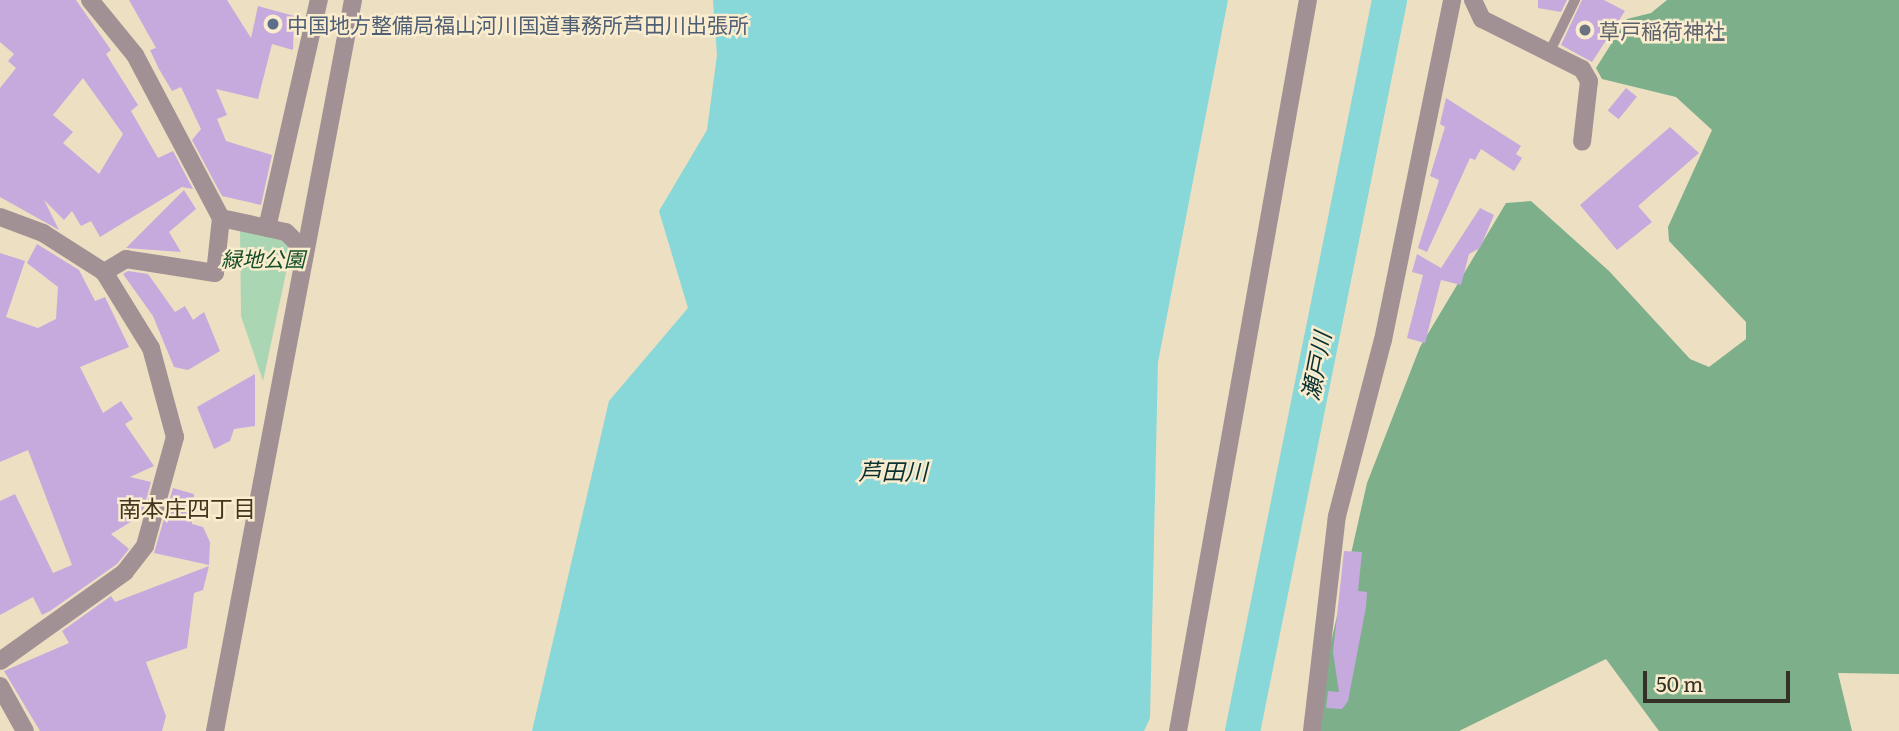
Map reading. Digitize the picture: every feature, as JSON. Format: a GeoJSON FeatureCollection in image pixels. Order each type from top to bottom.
{"type":"FeatureCollection","features":[{"type":"Feature","properties":{"kind":"street"},"geometry":{"type":"LineString","coordinates":[[90,0],[135,55],[221,218],[215,273],[126,259],[104,272]]}},
{"type":"Feature","properties":{"kind":"street"},"geometry":{"type":"LineString","coordinates":[[267,228],[319,0]]}},
{"type":"Feature","properties":{"kind":"street"},"geometry":{"type":"LineString","coordinates":[[215,731],[353,0]]}},
{"type":"Feature","properties":{"kind":"street"},"geometry":{"type":"LineString","coordinates":[[1178,731],[1308,0]]}},
{"type":"Feature","properties":{"kind":"street"},"geometry":{"type":"LineString","coordinates":[[1312,731],[1337,516],[1383,340],[1452,0]]}},
{"type":"Feature","properties":{"kind":"street"},"geometry":{"type":"LineString","coordinates":[[1473,0],[1482,19],[1578,65],[1589,81],[1582,142]]}},
{"type":"Feature","properties":{"kind":"street"},"geometry":{"type":"LineString","coordinates":[[0,217],[43,233],[104,272],[151,348],[175,437],[145,546],[125,572],[0,661]]}},
{"type":"Feature","properties":{"kind":"street"},"geometry":{"type":"LineString","coordinates":[[221,218],[286,232],[304,250]]}},
{"type":"Feature","properties":{"kind":"street"},"geometry":{"type":"LineString","coordinates":[[0,687],[25,731]]}},
{"type":"Feature","properties":{"kind":"lane"},"geometry":{"type":"LineString","coordinates":[[1550,51],[1575,0]]}},
{"type":"Feature","properties":{"kind":"green space"},"geometry":{"type":"Polygon","coordinates":[[[1667,0],[1899,0],[1899,674],[1838,673],[1852,731],[1659,731],[1606,659],[1459,731],[1311,731],[1367,483],[1420,347],[1506,203],[1531,201],[1609,271],[1690,359],[1709,367],[1746,339],[1746,322],[1669,241],[1668,227],[1712,130],[1676,97],[1602,79],[1596,68],[1627,19],[1651,13],[1667,0]]]}},
{"type":"Feature","properties":{"kind":"green space","name":"緑地公園"},"geometry":{"type":"Polygon","coordinates":[[[240,225],[293,240],[263,381],[241,316],[240,225]]]}},
{"type":"Feature","properties":{"kind":"water","name":"芦田川"},"geometry":{"type":"Polygon","coordinates":[[[713,0],[1228,0],[1158,362],[1150,718],[1144,731],[532,731],[609,401],[688,308],[659,211],[707,130],[717,55],[713,0]]]}},
{"type":"Feature","properties":{"kind":"building"},"geometry":{"type":"Polygon","coordinates":[[[0,0],[76,0],[111,50],[106,54],[138,105],[131,111],[158,158],[173,151],[193,189],[182,187],[100,237],[91,221],[81,226],[72,211],[64,220],[44,200],[59,230],[0,197],[0,88],[16,68],[8,61],[14,54],[0,42],[0,0]],[[83,78],[53,115],[73,132],[63,143],[99,174],[123,134],[83,78]]]}},
{"type":"Feature","properties":{"kind":"building"},"geometry":{"type":"Polygon","coordinates":[[[129,0],[227,0],[251,38],[258,6],[294,16],[293,50],[272,44],[258,99],[216,89],[227,115],[217,119],[226,141],[272,155],[261,205],[222,196],[192,140],[201,129],[181,87],[172,91],[159,69],[150,50],[156,48],[129,0]]]}},
{"type":"Feature","properties":{"kind":"building"},"geometry":{"type":"Polygon","coordinates":[[[1538,0],[1567,0],[1561,12],[1538,8],[1538,0]]]}},
{"type":"Feature","properties":{"kind":"building"},"geometry":{"type":"Polygon","coordinates":[[[1582,0],[1604,0],[1625,11],[1592,62],[1561,45],[1582,0]]]}},
{"type":"Feature","properties":{"kind":"building"},"geometry":{"type":"Polygon","coordinates":[[[1626,88],[1637,97],[1619,119],[1608,111],[1626,88]]]}},
{"type":"Feature","properties":{"kind":"building"},"geometry":{"type":"Polygon","coordinates":[[[1446,98],[1521,146],[1516,154],[1522,158],[1514,171],[1481,149],[1475,160],[1470,158],[1427,252],[1418,248],[1439,180],[1430,176],[1445,127],[1440,124],[1446,98]]]}},
{"type":"Feature","properties":{"kind":"building"},"geometry":{"type":"Polygon","coordinates":[[[1670,127],[1699,153],[1638,206],[1652,222],[1617,250],[1580,205],[1670,127]]]}},
{"type":"Feature","properties":{"kind":"building"},"geometry":{"type":"Polygon","coordinates":[[[184,190],[196,209],[169,232],[181,252],[126,248],[184,190]]]}},
{"type":"Feature","properties":{"kind":"building"},"geometry":{"type":"Polygon","coordinates":[[[1480,208],[1494,215],[1480,248],[1469,254],[1461,285],[1441,280],[1425,343],[1407,338],[1423,275],[1412,272],[1417,254],[1441,268],[1480,208]]]}},
{"type":"Feature","properties":{"kind":"building"},"geometry":{"type":"Polygon","coordinates":[[[37,244],[79,270],[95,301],[105,297],[129,347],[80,367],[103,413],[121,401],[133,419],[125,424],[154,466],[130,477],[151,482],[142,515],[111,534],[129,549],[117,564],[42,615],[33,597],[0,615],[0,501],[15,494],[53,573],[72,565],[28,450],[0,462],[0,253],[25,261],[6,317],[38,328],[56,319],[58,287],[27,263],[37,244]]]}},
{"type":"Feature","properties":{"kind":"building"},"geometry":{"type":"Polygon","coordinates":[[[128,271],[148,274],[175,312],[185,306],[193,320],[204,312],[220,351],[188,370],[174,367],[153,316],[123,274],[128,271]]]}},
{"type":"Feature","properties":{"kind":"building"},"geometry":{"type":"Polygon","coordinates":[[[255,374],[255,426],[234,429],[230,441],[214,449],[197,407],[255,374]]]}},
{"type":"Feature","properties":{"kind":"building"},"geometry":{"type":"Polygon","coordinates":[[[173,488],[194,494],[192,524],[203,527],[210,542],[209,565],[154,553],[173,488]]]}},
{"type":"Feature","properties":{"kind":"building"},"geometry":{"type":"Polygon","coordinates":[[[1344,551],[1362,552],[1358,591],[1367,592],[1366,607],[1348,701],[1342,709],[1326,708],[1328,691],[1339,692],[1333,652],[1344,551]]]}},
{"type":"Feature","properties":{"kind":"building"},"geometry":{"type":"Polygon","coordinates":[[[209,566],[203,590],[194,593],[187,648],[146,662],[166,716],[162,731],[40,731],[4,671],[69,643],[62,631],[111,596],[115,602],[209,566]]]}},
{"type":"Feature","properties":{"kind":"waterway","name":"瀬戸川"},"geometry":{"type":"LineString","coordinates":[[1242,731],[1389,0]]}},
{"type":"Feature","properties":{"kind":"place","name":"中国地方整備局福山河川国道事務所芦田川出張所"},"geometry":{"type":"Point","coordinates":[273,24]}},
{"type":"Feature","properties":{"kind":"place","name":"草戸稲荷神社"},"geometry":{"type":"Point","coordinates":[1585,30]}},
{"type":"Feature","properties":{"kind":"district","name":"南本庄四丁目"},"geometry":{"type":"Point","coordinates":[187,507]}}]}
